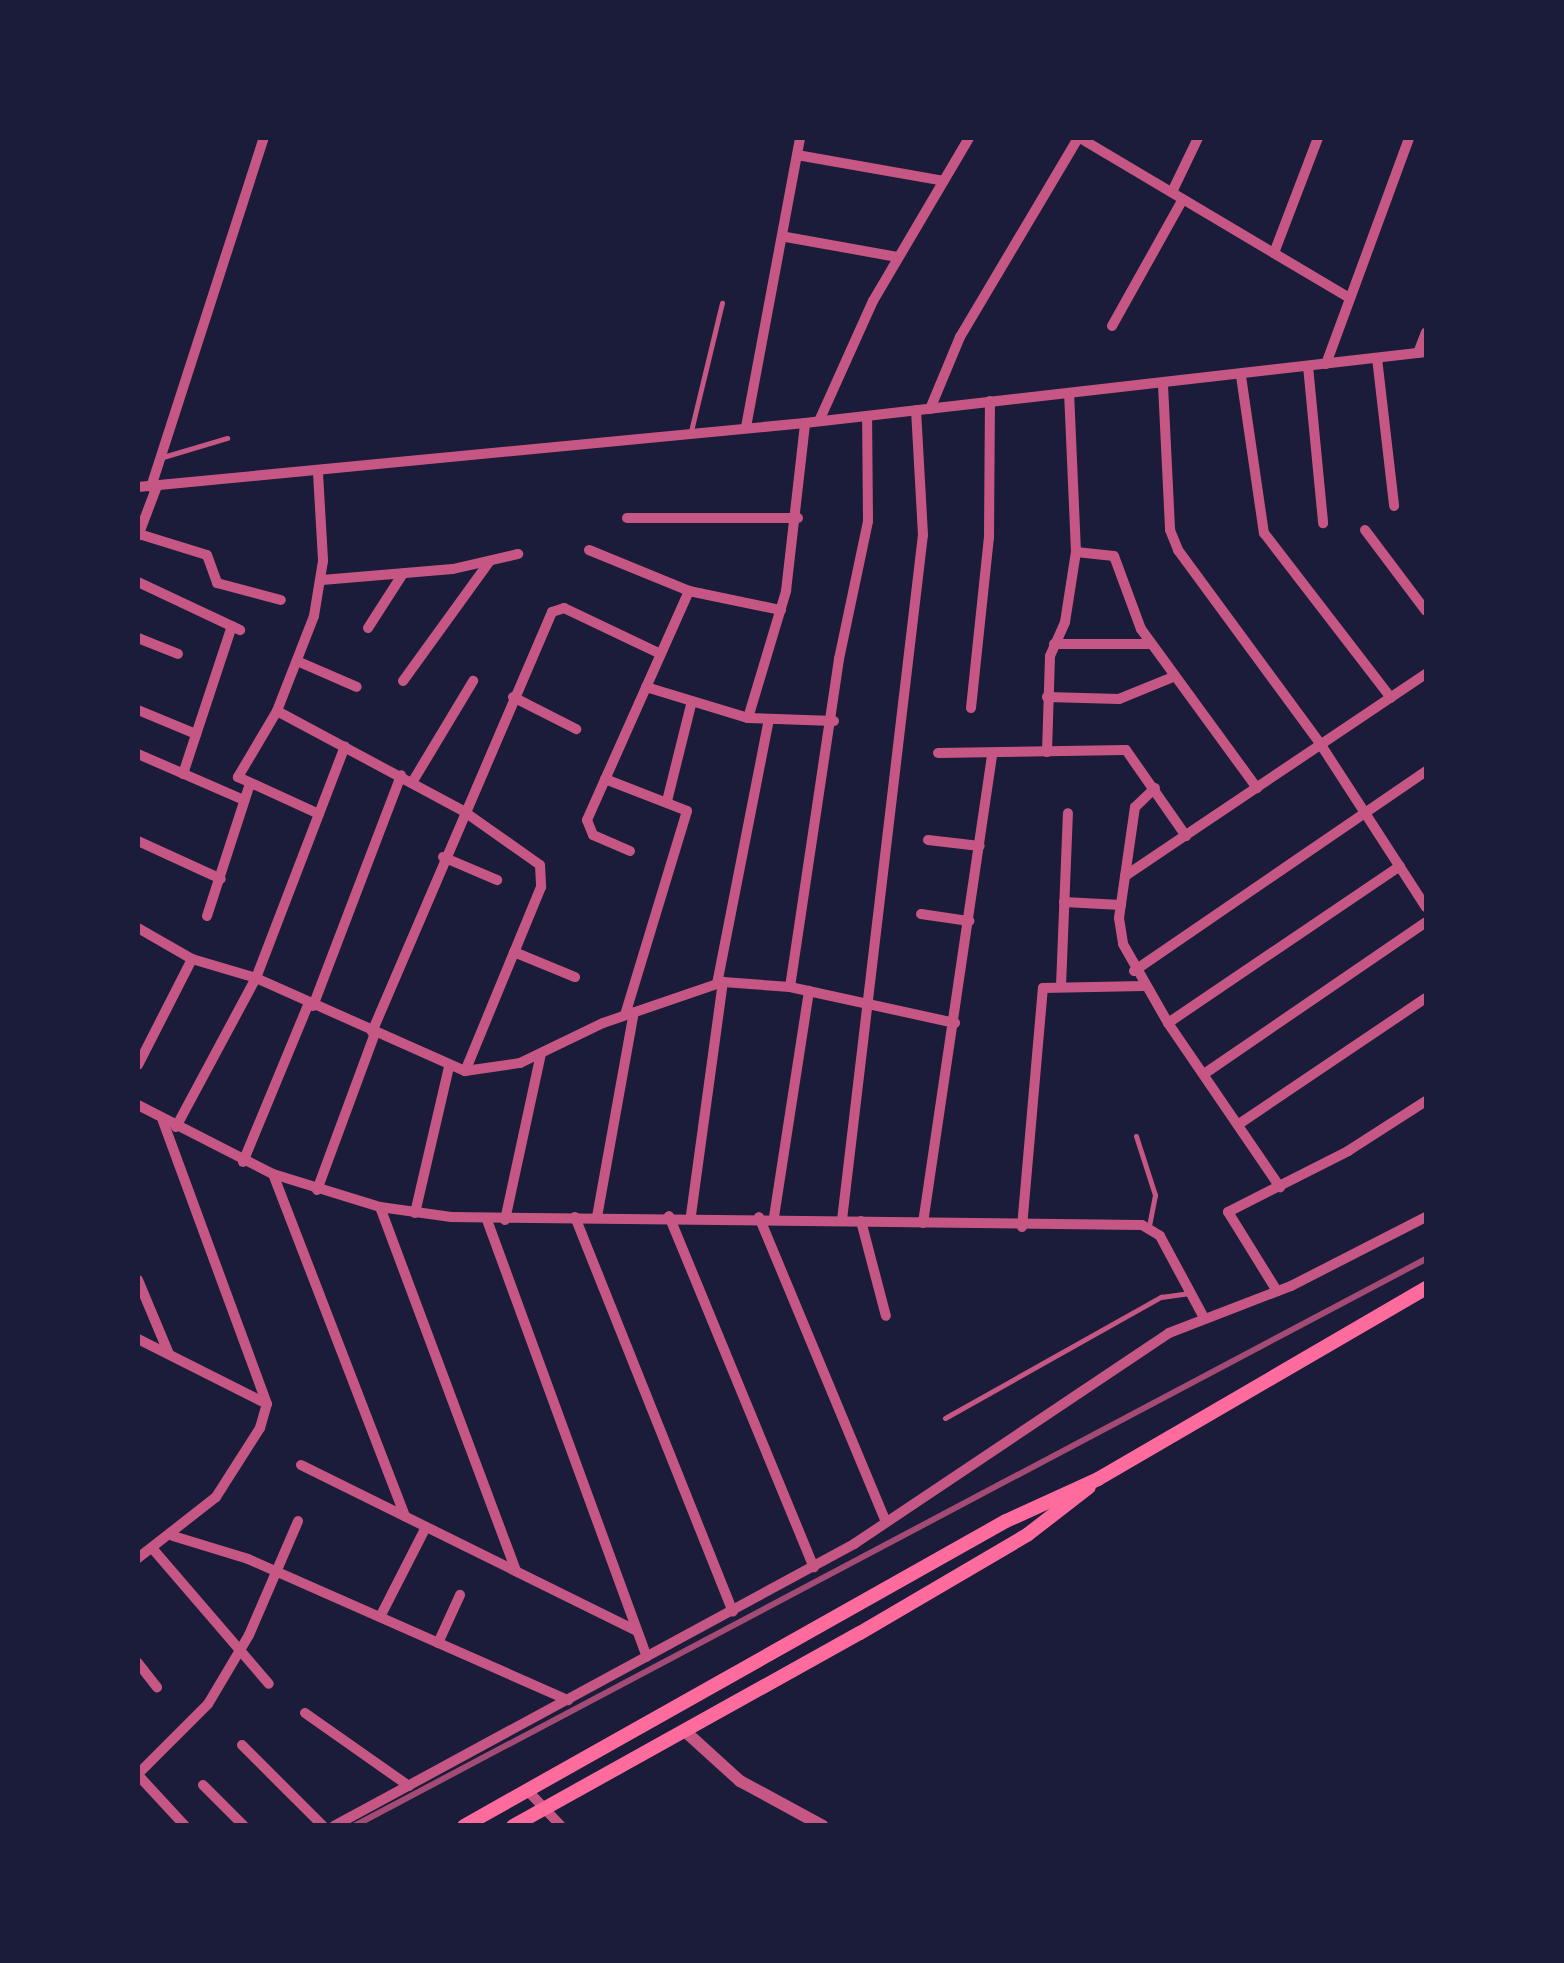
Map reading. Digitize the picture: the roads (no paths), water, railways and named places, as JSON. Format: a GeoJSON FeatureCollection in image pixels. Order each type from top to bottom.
{"type":"FeatureCollection","features":[{"type":"Feature","properties":{"kind":"main road"},"geometry":{"type":"LineString","coordinates":[[464,1826],[805,1638],[1006,1521],[1098,1479],[1426,1288]]}},
{"type":"Feature","properties":{"kind":"main road"},"geometry":{"type":"LineString","coordinates":[[513,1826],[687,1732],[1038,1528],[1098,1479]]}},
{"type":"Feature","properties":{"kind":"main road"},"geometry":{"type":"LineString","coordinates":[[805,1638],[815,1659]]}},
{"type":"Feature","properties":{"kind":"street"},"geometry":{"type":"LineString","coordinates":[[264,138],[138,535],[207,555],[217,584],[281,600]]}},
{"type":"Feature","properties":{"kind":"street"},"geometry":{"type":"LineString","coordinates":[[746,426],[786,237],[800,138]]}},
{"type":"Feature","properties":{"kind":"street"},"geometry":{"type":"LineString","coordinates":[[819,421],[898,257],[969,138]]}},
{"type":"Feature","properties":{"kind":"street"},"geometry":{"type":"LineString","coordinates":[[930,408],[960,337],[1079,138],[1350,298]]}},
{"type":"Feature","properties":{"kind":"street"},"geometry":{"type":"LineString","coordinates":[[1172,192],[1198,138]]}},
{"type":"Feature","properties":{"kind":"street"},"geometry":{"type":"LineString","coordinates":[[1274,253],[1318,138]]}},
{"type":"Feature","properties":{"kind":"street"},"geometry":{"type":"LineString","coordinates":[[1326,364],[1409,138]]}},
{"type":"Feature","properties":{"kind":"street"},"geometry":{"type":"LineString","coordinates":[[798,155],[944,181]]}},
{"type":"Feature","properties":{"kind":"street"},"geometry":{"type":"LineString","coordinates":[[1112,326],[1183,199]]}},
{"type":"Feature","properties":{"kind":"street"},"geometry":{"type":"LineString","coordinates":[[786,237],[898,257]]}},
{"type":"Feature","properties":{"kind":"street"},"geometry":{"type":"LineString","coordinates":[[138,488],[318,473],[1240,376],[1422,353],[1426,332]]}},
{"type":"Feature","properties":{"kind":"street"},"geometry":{"type":"LineString","coordinates":[[1377,358],[1394,506]]}},
{"type":"Feature","properties":{"kind":"street"},"geometry":{"type":"LineString","coordinates":[[1308,366],[1323,522]]}},
{"type":"Feature","properties":{"kind":"street"},"geometry":{"type":"LineString","coordinates":[[1240,376],[1262,527],[1391,698]]}},
{"type":"Feature","properties":{"kind":"street"},"geometry":{"type":"LineString","coordinates":[[1163,385],[1174,540],[1321,745],[1426,907]]}},
{"type":"Feature","properties":{"kind":"street"},"geometry":{"type":"LineString","coordinates":[[1047,752],[1047,696],[1054,644],[1065,622],[1076,552],[1069,394]]}},
{"type":"Feature","properties":{"kind":"street"},"geometry":{"type":"LineString","coordinates":[[971,708],[989,538],[990,401]]}},
{"type":"Feature","properties":{"kind":"street"},"geometry":{"type":"LineString","coordinates":[[842,1220],[872,1004],[905,644],[923,534],[916,410]]}},
{"type":"Feature","properties":{"kind":"street"},"geometry":{"type":"LineString","coordinates":[[790,988],[834,721],[839,659],[868,522],[866,416]]}},
{"type":"Feature","properties":{"kind":"street"},"geometry":{"type":"LineString","coordinates":[[748,718],[781,610],[798,518],[804,423]]}},
{"type":"Feature","properties":{"kind":"street"},"geometry":{"type":"LineString","coordinates":[[318,473],[322,580],[297,661],[276,712],[238,777],[249,787],[319,814]]}},
{"type":"Feature","properties":{"kind":"street"},"geometry":{"type":"LineString","coordinates":[[627,518],[798,518]]}},
{"type":"Feature","properties":{"kind":"street"},"geometry":{"type":"LineString","coordinates":[[1364,530],[1426,611]]}},
{"type":"Feature","properties":{"kind":"street"},"geometry":{"type":"LineString","coordinates":[[590,550],[689,591],[781,610]]}},
{"type":"Feature","properties":{"kind":"street"},"geometry":{"type":"LineString","coordinates":[[1076,552],[1114,556],[1151,644],[1256,788]]}},
{"type":"Feature","properties":{"kind":"street"},"geometry":{"type":"LineString","coordinates":[[322,580],[402,575],[518,554]]}},
{"type":"Feature","properties":{"kind":"street"},"geometry":{"type":"LineString","coordinates":[[404,681],[489,561]]}},
{"type":"Feature","properties":{"kind":"street"},"geometry":{"type":"LineString","coordinates":[[368,628],[402,575]]}},
{"type":"Feature","properties":{"kind":"street"},"geometry":{"type":"LineString","coordinates":[[138,582],[236,628],[183,774]]}},
{"type":"Feature","properties":{"kind":"street"},"geometry":{"type":"LineString","coordinates":[[630,851],[587,827],[689,591]]}},
{"type":"Feature","properties":{"kind":"street"},"geometry":{"type":"LineString","coordinates":[[316,1190],[442,857],[552,612],[564,608],[661,654]]}},
{"type":"Feature","properties":{"kind":"street"},"geometry":{"type":"LineString","coordinates":[[138,638],[178,654]]}},
{"type":"Feature","properties":{"kind":"street"},"geometry":{"type":"LineString","coordinates":[[1054,644],[1151,644]]}},
{"type":"Feature","properties":{"kind":"street"},"geometry":{"type":"LineString","coordinates":[[297,661],[357,688]]}},
{"type":"Feature","properties":{"kind":"street"},"geometry":{"type":"LineString","coordinates":[[1125,876],[1426,674]]}},
{"type":"Feature","properties":{"kind":"street"},"geometry":{"type":"LineString","coordinates":[[1047,696],[1119,698],[1173,677]]}},
{"type":"Feature","properties":{"kind":"street"},"geometry":{"type":"LineString","coordinates":[[413,781],[473,681]]}},
{"type":"Feature","properties":{"kind":"street"},"geometry":{"type":"LineString","coordinates":[[646,687],[691,705],[748,718],[834,721]]}},
{"type":"Feature","properties":{"kind":"street"},"geometry":{"type":"LineString","coordinates":[[514,697],[576,730]]}},
{"type":"Feature","properties":{"kind":"street"},"geometry":{"type":"LineString","coordinates":[[666,801],[691,705]]}},
{"type":"Feature","properties":{"kind":"street"},"geometry":{"type":"LineString","coordinates":[[138,710],[196,734]]}},
{"type":"Feature","properties":{"kind":"street"},"geometry":{"type":"LineString","coordinates":[[276,712],[413,781],[534,856],[541,886],[465,1072]]}},
{"type":"Feature","properties":{"kind":"street"},"geometry":{"type":"LineString","coordinates":[[692,1215],[720,983],[769,720]]}},
{"type":"Feature","properties":{"kind":"street"},"geometry":{"type":"LineString","coordinates":[[176,1127],[256,978],[345,746]]}},
{"type":"Feature","properties":{"kind":"street"},"geometry":{"type":"LineString","coordinates":[[938,753],[1126,750],[1186,836]]}},
{"type":"Feature","properties":{"kind":"street"},"geometry":{"type":"LineString","coordinates":[[138,754],[244,800]]}},
{"type":"Feature","properties":{"kind":"street"},"geometry":{"type":"LineString","coordinates":[[924,1223],[992,755]]}},
{"type":"Feature","properties":{"kind":"street"},"geometry":{"type":"LineString","coordinates":[[1134,971],[1426,771]]}},
{"type":"Feature","properties":{"kind":"street"},"geometry":{"type":"LineString","coordinates":[[243,1162],[401,775]]}},
{"type":"Feature","properties":{"kind":"street"},"geometry":{"type":"LineString","coordinates":[[597,1217],[629,1014],[686,815],[682,806],[606,779]]}},
{"type":"Feature","properties":{"kind":"street"},"geometry":{"type":"LineString","coordinates":[[207,916],[249,787]]}},
{"type":"Feature","properties":{"kind":"street"},"geometry":{"type":"LineString","coordinates":[[1154,788],[1135,806],[1121,905],[1123,944],[1134,971],[1280,1186]]}},
{"type":"Feature","properties":{"kind":"street"},"geometry":{"type":"LineString","coordinates":[[1060,986],[1068,813]]}},
{"type":"Feature","properties":{"kind":"street"},"geometry":{"type":"LineString","coordinates":[[928,840],[980,846]]}},
{"type":"Feature","properties":{"kind":"street"},"geometry":{"type":"LineString","coordinates":[[138,841],[221,879]]}},
{"type":"Feature","properties":{"kind":"street"},"geometry":{"type":"LineString","coordinates":[[442,857],[498,880]]}},
{"type":"Feature","properties":{"kind":"street"},"geometry":{"type":"LineString","coordinates":[[1168,1023],[1400,866]]}},
{"type":"Feature","properties":{"kind":"street"},"geometry":{"type":"LineString","coordinates":[[1064,902],[1121,905]]}},
{"type":"Feature","properties":{"kind":"street"},"geometry":{"type":"LineString","coordinates":[[921,914],[969,921]]}},
{"type":"Feature","properties":{"kind":"street"},"geometry":{"type":"LineString","coordinates":[[1204,1074],[1426,922]]}},
{"type":"Feature","properties":{"kind":"street"},"geometry":{"type":"LineString","coordinates":[[138,928],[192,958],[256,978],[465,1072],[503,1068],[629,1014],[720,983],[809,991],[955,1023]]}},
{"type":"Feature","properties":{"kind":"street"},"geometry":{"type":"LineString","coordinates":[[514,952],[575,977]]}},
{"type":"Feature","properties":{"kind":"street"},"geometry":{"type":"LineString","coordinates":[[138,1065],[192,958]]}},
{"type":"Feature","properties":{"kind":"street"},"geometry":{"type":"LineString","coordinates":[[1022,1227],[1042,990],[1060,986],[1144,986]]}},
{"type":"Feature","properties":{"kind":"street"},"geometry":{"type":"LineString","coordinates":[[774,1217],[809,991]]}},
{"type":"Feature","properties":{"kind":"street"},"geometry":{"type":"LineString","coordinates":[[1239,1124],[1426,998]]}},
{"type":"Feature","properties":{"kind":"street"},"geometry":{"type":"LineString","coordinates":[[505,1220],[542,1054]]}},
{"type":"Feature","properties":{"kind":"street"},"geometry":{"type":"LineString","coordinates":[[416,1213],[449,1067]]}},
{"type":"Feature","properties":{"kind":"street"},"geometry":{"type":"LineString","coordinates":[[1277,1291],[1228,1212],[1426,1101]]}},
{"type":"Feature","properties":{"kind":"street"},"geometry":{"type":"LineString","coordinates":[[138,1104],[243,1162],[273,1174],[316,1190],[416,1213],[487,1220],[692,1215],[1022,1227],[1149,1226],[1204,1316]]}},
{"type":"Feature","properties":{"kind":"street"},"geometry":{"type":"LineString","coordinates":[[138,1558],[173,1536],[228,1481],[267,1404],[162,1119]]}},
{"type":"Feature","properties":{"kind":"street"},"geometry":{"type":"LineString","coordinates":[[273,1174],[405,1516]]}},
{"type":"Feature","properties":{"kind":"street"},"geometry":{"type":"LineString","coordinates":[[380,1207],[516,1571]]}},
{"type":"Feature","properties":{"kind":"street"},"geometry":{"type":"LineString","coordinates":[[669,1216],[814,1567]]}},
{"type":"Feature","properties":{"kind":"street"},"geometry":{"type":"LineString","coordinates":[[759,1217],[886,1522]]}},
{"type":"Feature","properties":{"kind":"street"},"geometry":{"type":"LineString","coordinates":[[334,1826],[814,1567],[1204,1316],[1277,1291],[1426,1217]]}},
{"type":"Feature","properties":{"kind":"street"},"geometry":{"type":"LineString","coordinates":[[574,1218],[733,1612]]}},
{"type":"Feature","properties":{"kind":"street"},"geometry":{"type":"LineString","coordinates":[[487,1220],[647,1658]]}},
{"type":"Feature","properties":{"kind":"street"},"geometry":{"type":"LineString","coordinates":[[861,1221],[886,1316]]}},
{"type":"Feature","properties":{"kind":"street"},"geometry":{"type":"LineString","coordinates":[[138,1280],[169,1355]]}},
{"type":"Feature","properties":{"kind":"street"},"geometry":{"type":"LineString","coordinates":[[138,1339],[267,1404]]}},
{"type":"Feature","properties":{"kind":"street"},"geometry":{"type":"LineString","coordinates":[[301,1465],[636,1631]]}},
{"type":"Feature","properties":{"kind":"street"},"geometry":{"type":"LineString","coordinates":[[185,1826],[138,1775],[202,1713],[238,1654],[298,1521]]}},
{"type":"Feature","properties":{"kind":"street"},"geometry":{"type":"LineString","coordinates":[[380,1618],[426,1527]]}},
{"type":"Feature","properties":{"kind":"street"},"geometry":{"type":"LineString","coordinates":[[173,1536],[276,1572],[568,1700]]}},
{"type":"Feature","properties":{"kind":"street"},"geometry":{"type":"LineString","coordinates":[[152,1548],[238,1654],[269,1684]]}},
{"type":"Feature","properties":{"kind":"street"},"geometry":{"type":"LineString","coordinates":[[438,1643],[460,1595]]}},
{"type":"Feature","properties":{"kind":"street"},"geometry":{"type":"LineString","coordinates":[[138,1663],[157,1687]]}},
{"type":"Feature","properties":{"kind":"street"},"geometry":{"type":"LineString","coordinates":[[305,1713],[409,1786]]}},
{"type":"Feature","properties":{"kind":"street"},"geometry":{"type":"LineString","coordinates":[[687,1732],[740,1781],[824,1826]]}},
{"type":"Feature","properties":{"kind":"street"},"geometry":{"type":"LineString","coordinates":[[242,1745],[324,1826]]}},
{"type":"Feature","properties":{"kind":"street"},"geometry":{"type":"LineString","coordinates":[[203,1785],[244,1826]]}},
{"type":"Feature","properties":{"kind":"street"},"geometry":{"type":"LineString","coordinates":[[528,1791],[561,1826]]}},
{"type":"Feature","properties":{"kind":"lane"},"geometry":{"type":"LineString","coordinates":[[691,431],[722,303]]}},
{"type":"Feature","properties":{"kind":"lane"},"geometry":{"type":"LineString","coordinates":[[160,458],[227,438]]}},
{"type":"Feature","properties":{"kind":"lane"},"geometry":{"type":"LineString","coordinates":[[1136,1136],[1155,1200],[1149,1226]]}},
{"type":"Feature","properties":{"kind":"lane"},"geometry":{"type":"LineString","coordinates":[[944,1418],[1161,1297],[1191,1293]]}},
{"type":"Feature","properties":{"kind":"railway"},"geometry":{"type":"LineString","coordinates":[[354,1826],[1426,1259]]}}]}
